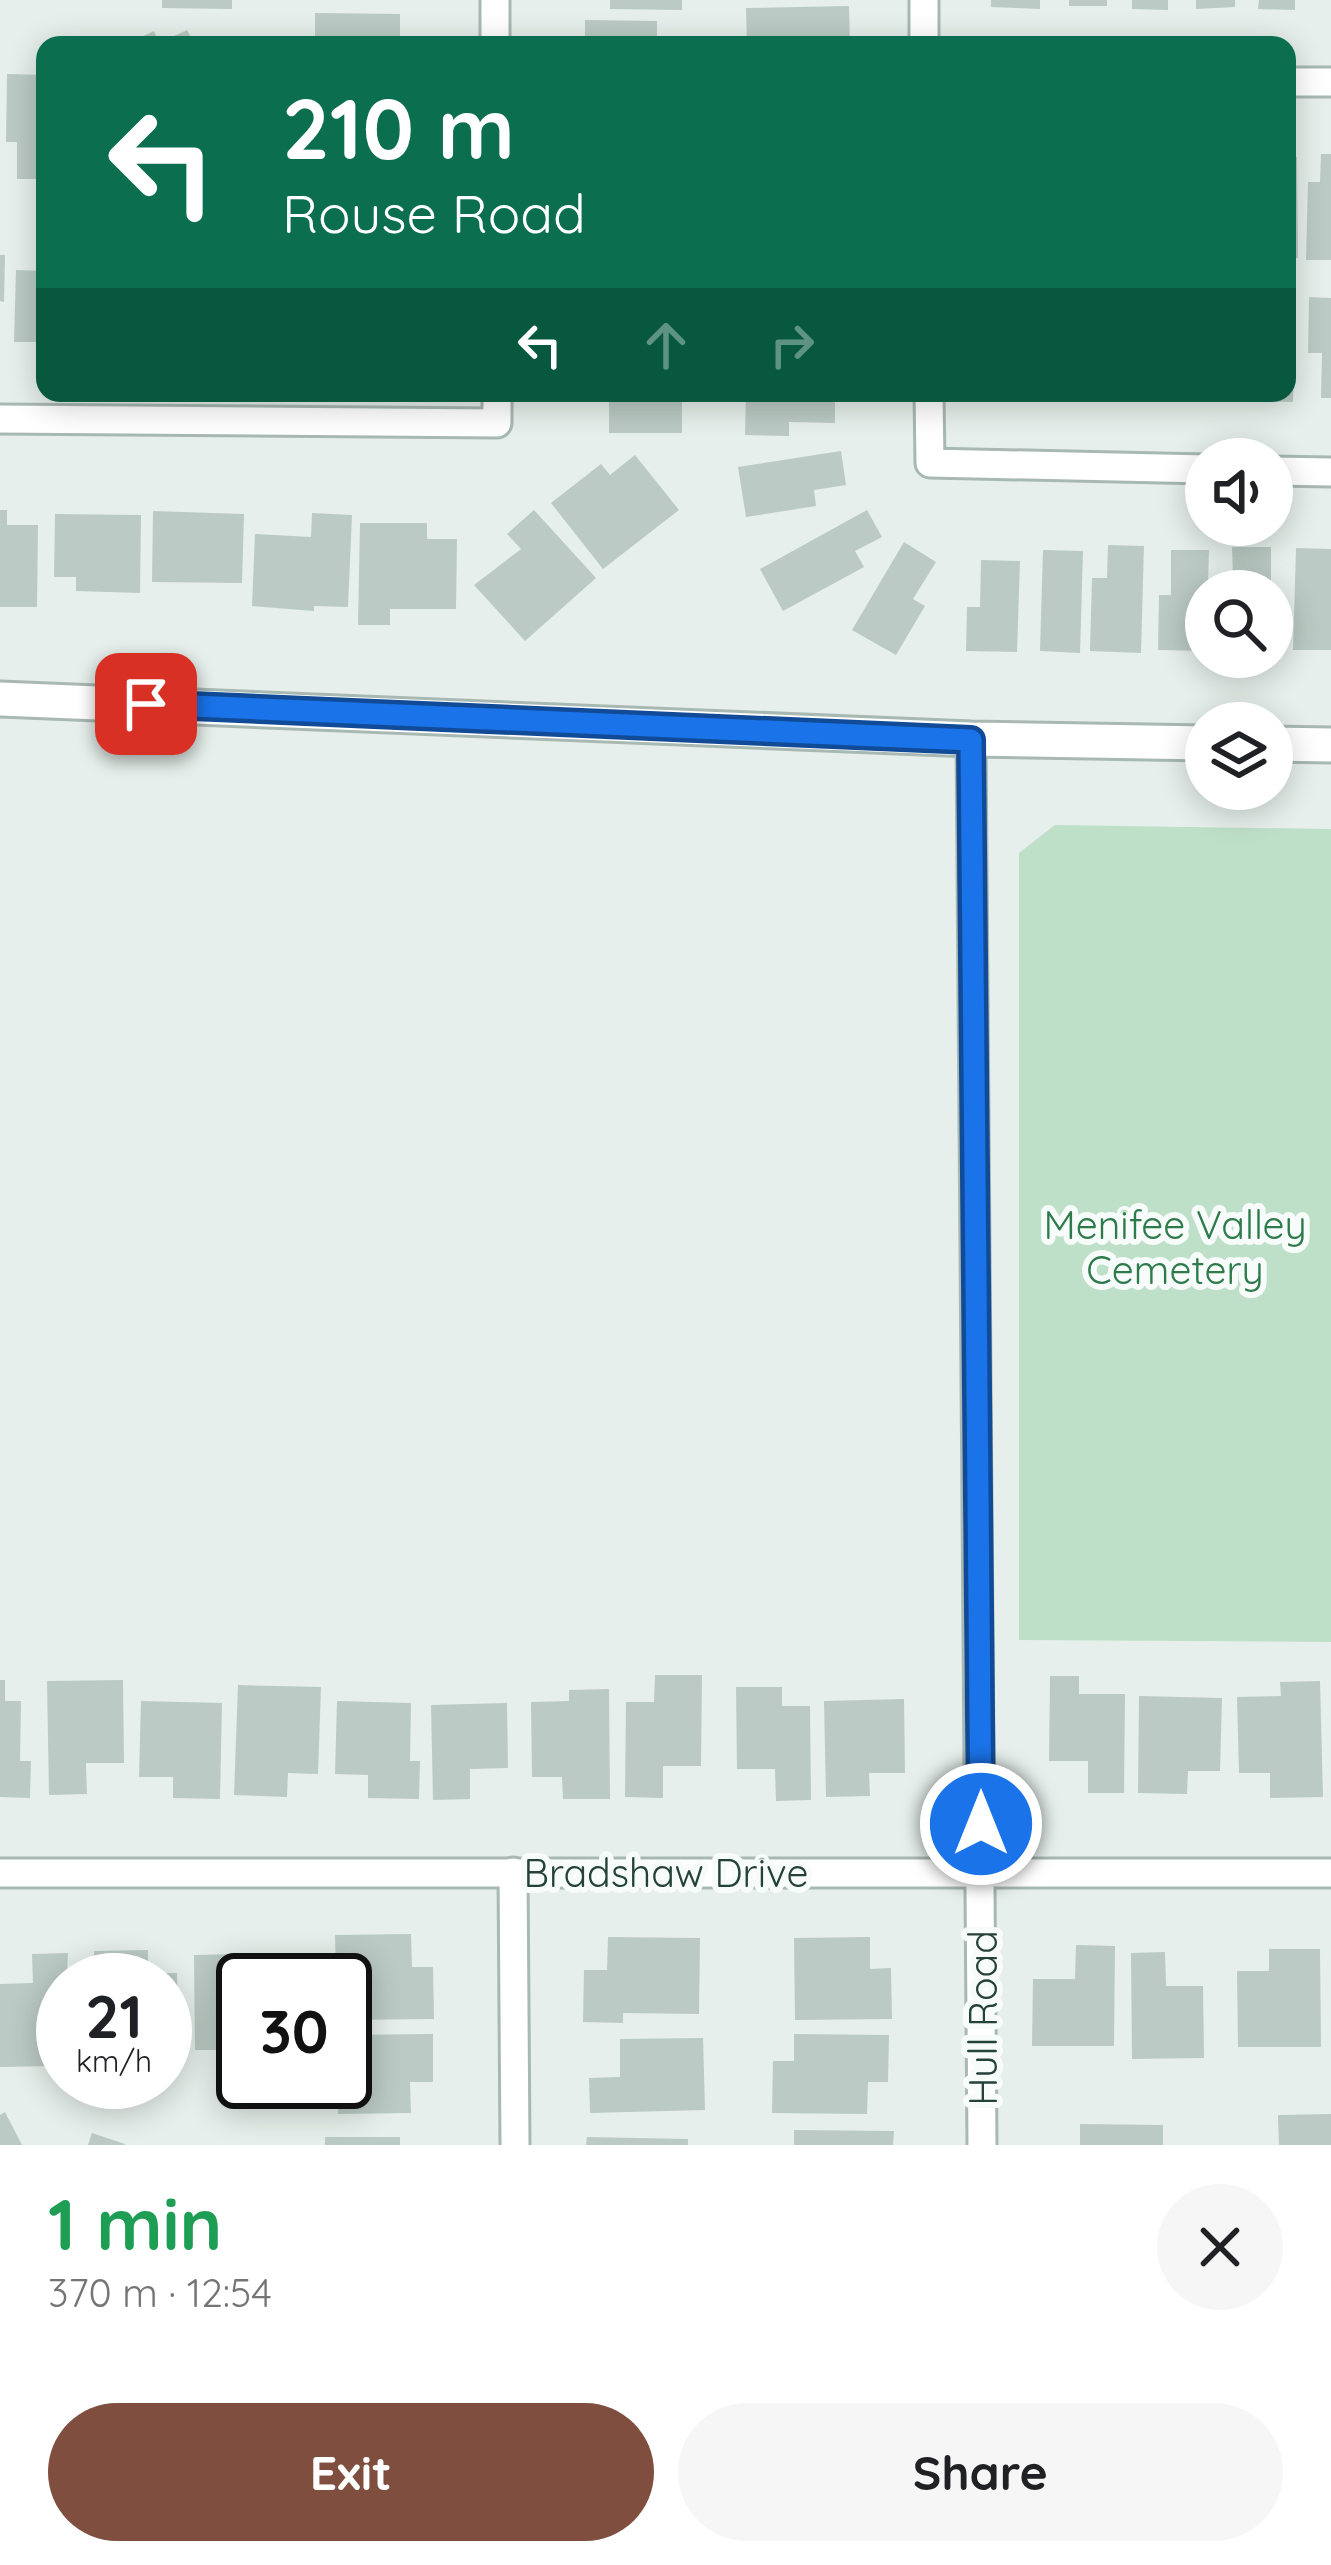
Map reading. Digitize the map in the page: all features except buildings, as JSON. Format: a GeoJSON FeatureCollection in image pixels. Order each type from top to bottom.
{"type":"FeatureCollection","features":[{"type":"Feature","properties":{"kind":"street"},"geometry":{"type":"LineString","coordinates":[[495,0],[495,36]]}},
{"type":"Feature","properties":{"kind":"street"},"geometry":{"type":"LineString","coordinates":[[924,0],[924,36]]}},
{"type":"Feature","properties":{"kind":"street"},"geometry":{"type":"LineString","coordinates":[[1296,82],[1331,82]]}},
{"type":"Feature","properties":{"kind":"street"},"geometry":{"type":"LineString","coordinates":[[0,419],[497,423],[497,402]]}},
{"type":"Feature","properties":{"kind":"street"},"geometry":{"type":"LineString","coordinates":[[929,402],[930,464],[1185,470]]}},
{"type":"Feature","properties":{"kind":"street"},"geometry":{"type":"LineString","coordinates":[[1293,471],[1331,472]]}},
{"type":"Feature","properties":{"kind":"street"},"geometry":{"type":"LineString","coordinates":[[0,699],[971,740],[1185,743]]}},
{"type":"Feature","properties":{"kind":"street","name":"Hull Road"},"geometry":{"type":"LineString","coordinates":[[971,740],[982,2145]]}},
{"type":"Feature","properties":{"kind":"street"},"geometry":{"type":"LineString","coordinates":[[1293,744],[1331,745]]}},
{"type":"Feature","properties":{"kind":"street"},"geometry":{"type":"LineString","coordinates":[[513,1872],[514,2145]]}},
{"type":"Feature","properties":{"kind":"street","name":"Bradshaw Drive"},"geometry":{"type":"LineString","coordinates":[[0,1873],[1331,1873]]}},
{"type":"Feature","properties":{"kind":"green space","name":"Menifee Valley Cemetery"},"geometry":{"type":"Polygon","coordinates":[[[1055,825],[1331,829],[1331,1642],[1019,1640],[1019,853],[1055,825]]]}},
{"type":"Feature","properties":{"kind":"route"},"geometry":{"type":"LineString","coordinates":[[146,704],[971,740],[981,1824]]}}]}
